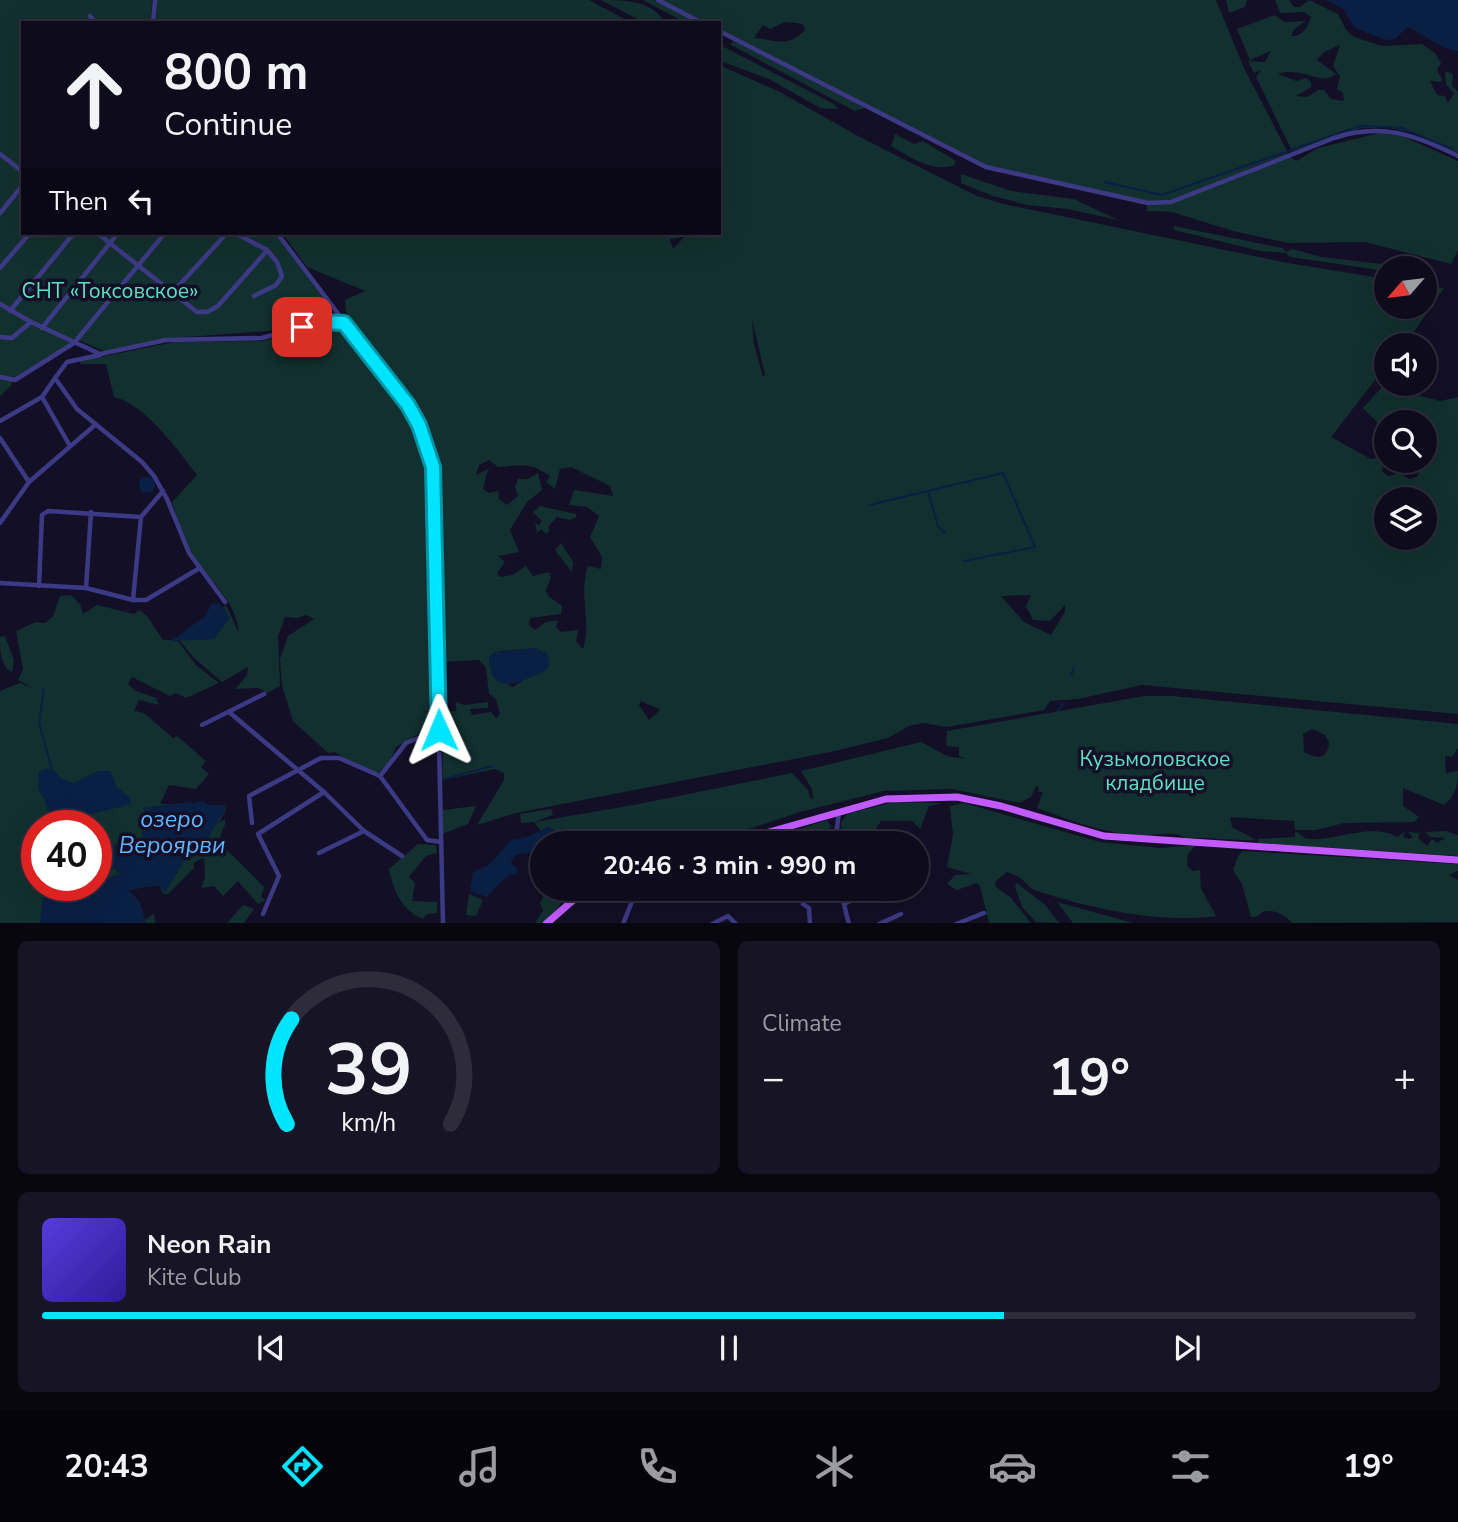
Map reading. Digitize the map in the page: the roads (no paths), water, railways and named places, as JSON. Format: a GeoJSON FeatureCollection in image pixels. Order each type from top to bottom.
{"type":"FeatureCollection","features":[{"type":"Feature","properties":{"kind":"main road"},"geometry":{"type":"LineString","coordinates":[[770,831],[890,798],[957,797],[1001,806],[1104,836],[1458,860]]}},
{"type":"Feature","properties":{"kind":"main road"},"geometry":{"type":"LineString","coordinates":[[546,923],[572,901]]}},
{"type":"Feature","properties":{"kind":"street"},"geometry":{"type":"LineString","coordinates":[[153,21],[155,0]]}},
{"type":"Feature","properties":{"kind":"street"},"geometry":{"type":"LineString","coordinates":[[658,0],[698,21]]}},
{"type":"Feature","properties":{"kind":"street"},"geometry":{"type":"LineString","coordinates":[[90,16],[94,21]]}},
{"type":"Feature","properties":{"kind":"street"},"geometry":{"type":"LineString","coordinates":[[721,33],[986,167],[1148,203],[1171,202],[1361,130],[1402,132],[1458,156]]}},
{"type":"Feature","properties":{"kind":"street"},"geometry":{"type":"LineString","coordinates":[[1,156],[21,171]]}},
{"type":"Feature","properties":{"kind":"street"},"geometry":{"type":"LineString","coordinates":[[0,213],[21,187]]}},
{"type":"Feature","properties":{"kind":"street"},"geometry":{"type":"LineString","coordinates":[[0,268],[28,235]]}},
{"type":"Feature","properties":{"kind":"street"},"geometry":{"type":"LineString","coordinates":[[10,311],[72,235]]}},
{"type":"Feature","properties":{"kind":"street"},"geometry":{"type":"LineString","coordinates":[[100,235],[190,310],[197,312],[212,310],[267,250]]}},
{"type":"Feature","properties":{"kind":"street"},"geometry":{"type":"LineString","coordinates":[[42,328],[116,235]]}},
{"type":"Feature","properties":{"kind":"street"},"geometry":{"type":"LineString","coordinates":[[0,377],[15,380],[74,343],[163,235]]}},
{"type":"Feature","properties":{"kind":"street"},"geometry":{"type":"LineString","coordinates":[[171,294],[225,235]]}},
{"type":"Feature","properties":{"kind":"street"},"geometry":{"type":"LineString","coordinates":[[239,235],[267,250],[277,262],[282,276],[276,285],[254,296]]}},
{"type":"Feature","properties":{"kind":"street"},"geometry":{"type":"LineString","coordinates":[[278,235],[376,362],[419,425],[433,467],[443,923]]}},
{"type":"Feature","properties":{"kind":"street"},"geometry":{"type":"LineString","coordinates":[[0,304],[42,328],[100,354]]}},
{"type":"Feature","properties":{"kind":"street"},"geometry":{"type":"LineString","coordinates":[[0,337],[6,339],[18,336],[31,322]]}},
{"type":"Feature","properties":{"kind":"street"},"geometry":{"type":"LineString","coordinates":[[0,421],[41,397],[67,362],[166,340],[262,338],[320,322],[344,323]]}},
{"type":"Feature","properties":{"kind":"street"},"geometry":{"type":"LineString","coordinates":[[55,378],[66,396],[95,425],[142,462],[163,491],[198,569],[225,602]]}},
{"type":"Feature","properties":{"kind":"street"},"geometry":{"type":"LineString","coordinates":[[41,397],[70,446]]}},
{"type":"Feature","properties":{"kind":"street"},"geometry":{"type":"LineString","coordinates":[[0,523],[29,482],[95,425]]}},
{"type":"Feature","properties":{"kind":"street"},"geometry":{"type":"LineString","coordinates":[[0,438],[29,482]]}},
{"type":"Feature","properties":{"kind":"street"},"geometry":{"type":"LineString","coordinates":[[133,600],[141,517],[163,491]]}},
{"type":"Feature","properties":{"kind":"street"},"geometry":{"type":"LineString","coordinates":[[39,586],[43,513],[91,512],[141,517]]}},
{"type":"Feature","properties":{"kind":"street"},"geometry":{"type":"LineString","coordinates":[[86,588],[91,512]]}},
{"type":"Feature","properties":{"kind":"street"},"geometry":{"type":"LineString","coordinates":[[0,583],[86,588],[133,600],[146,600],[198,569]]}},
{"type":"Feature","properties":{"kind":"street"},"geometry":{"type":"LineString","coordinates":[[202,725],[264,694]]}},
{"type":"Feature","properties":{"kind":"street"},"geometry":{"type":"LineString","coordinates":[[229,712],[324,792],[363,831],[402,856]]}},
{"type":"Feature","properties":{"kind":"street"},"geometry":{"type":"LineString","coordinates":[[380,776],[406,743],[439,730]]}},
{"type":"Feature","properties":{"kind":"street"},"geometry":{"type":"LineString","coordinates":[[252,823],[249,796],[321,758],[333,756],[380,776],[427,841],[440,842]]}},
{"type":"Feature","properties":{"kind":"street"},"geometry":{"type":"LineString","coordinates":[[264,911],[279,876],[258,834],[324,792]]}},
{"type":"Feature","properties":{"kind":"street"},"geometry":{"type":"LineString","coordinates":[[837,831],[839,812]]}},
{"type":"Feature","properties":{"kind":"street"},"geometry":{"type":"LineString","coordinates":[[319,853],[363,831]]}},
{"type":"Feature","properties":{"kind":"street"},"geometry":{"type":"LineString","coordinates":[[623,923],[632,901]]}},
{"type":"Feature","properties":{"kind":"street"},"geometry":{"type":"LineString","coordinates":[[843,901],[849,923]]}},
{"type":"Feature","properties":{"kind":"street"},"geometry":{"type":"LineString","coordinates":[[844,904],[850,901]]}},
{"type":"Feature","properties":{"kind":"street"},"geometry":{"type":"LineString","coordinates":[[803,904],[809,908],[810,923]]}},
{"type":"Feature","properties":{"kind":"street"},"geometry":{"type":"LineString","coordinates":[[956,923],[984,913]]}},
{"type":"Feature","properties":{"kind":"street"},"geometry":{"type":"LineString","coordinates":[[880,923],[901,914]]}},
{"type":"Feature","properties":{"kind":"street"},"geometry":{"type":"LineString","coordinates":[[712,923],[728,916],[736,923]]}},
{"type":"Feature","properties":{"kind":"water"},"geometry":{"type":"Polygon","coordinates":[[[1326,0],[1458,0],[1458,51],[1453,51],[1408,27],[1395,39],[1385,40],[1354,27],[1343,9],[1326,0]]]}},
{"type":"Feature","properties":{"kind":"water"},"geometry":{"type":"Polygon","coordinates":[[[147,477],[153,479],[153,491],[147,493],[141,491],[139,485],[141,479],[147,477]]]}},
{"type":"Feature","properties":{"kind":"water"},"geometry":{"type":"Polygon","coordinates":[[[219,603],[230,618],[214,639],[171,641],[204,617],[212,604],[219,603]]]}},
{"type":"Feature","properties":{"kind":"water"},"geometry":{"type":"Polygon","coordinates":[[[533,648],[547,653],[547,669],[508,684],[497,680],[493,675],[489,657],[495,652],[533,648]]]}},
{"type":"Feature","properties":{"kind":"water","name":"озеро Вероярви"},"geometry":{"type":"Polygon","coordinates":[[[54,770],[62,779],[74,783],[97,771],[110,771],[117,787],[129,797],[131,804],[108,810],[48,810],[38,789],[39,771],[54,770]]]}},
{"type":"Feature","properties":{"kind":"water","name":"озеро Вероярви"},"geometry":{"type":"Polygon","coordinates":[[[203,801],[208,805],[224,805],[226,808],[203,847],[204,852],[187,856],[165,893],[159,885],[128,890],[139,901],[146,923],[40,923],[42,901],[112,901],[112,876],[120,874],[112,867],[112,846],[143,842],[142,827],[146,813],[143,808],[189,802],[192,804],[203,801]]]}},
{"type":"Feature","properties":{"kind":"water"},"geometry":{"type":"Polygon","coordinates":[[[549,826],[554,831],[539,831],[549,826]]]}},
{"type":"Feature","properties":{"kind":"water"},"geometry":{"type":"Polygon","coordinates":[[[530,836],[530,853],[515,855],[511,863],[517,868],[517,874],[503,880],[487,897],[470,891],[473,872],[489,865],[511,840],[530,836]]]}},
{"type":"Feature","properties":{"kind":"waterway"},"geometry":{"type":"LineString","coordinates":[[1104,182],[1162,195],[1360,126],[1402,128],[1452,149]]}},
{"type":"Feature","properties":{"kind":"waterway"},"geometry":{"type":"LineString","coordinates":[[869,505],[1003,473],[1035,547],[964,561]]}},
{"type":"Feature","properties":{"kind":"waterway"},"geometry":{"type":"LineString","coordinates":[[928,492],[938,526],[945,533]]}},
{"type":"Feature","properties":{"kind":"waterway"},"geometry":{"type":"LineString","coordinates":[[1071,675],[1074,668]]}},
{"type":"Feature","properties":{"kind":"waterway"},"geometry":{"type":"LineString","coordinates":[[44,688],[39,723],[52,769]]}},
{"type":"Feature","properties":{"kind":"waterway"},"geometry":{"type":"LineString","coordinates":[[1056,712],[1064,703]]}},
{"type":"Feature","properties":{"kind":"waterway"},"geometry":{"type":"LineString","coordinates":[[444,779],[492,766]]}},
{"type":"Feature","properties":{"kind":"park label","name":"СНТ «Токсовское»"},"geometry":{"type":"Point","coordinates":[110,291]}},
{"type":"Feature","properties":{"kind":"park label","name":"Кузьмоловское кладбище"},"geometry":{"type":"Point","coordinates":[1155,771]}}]}
